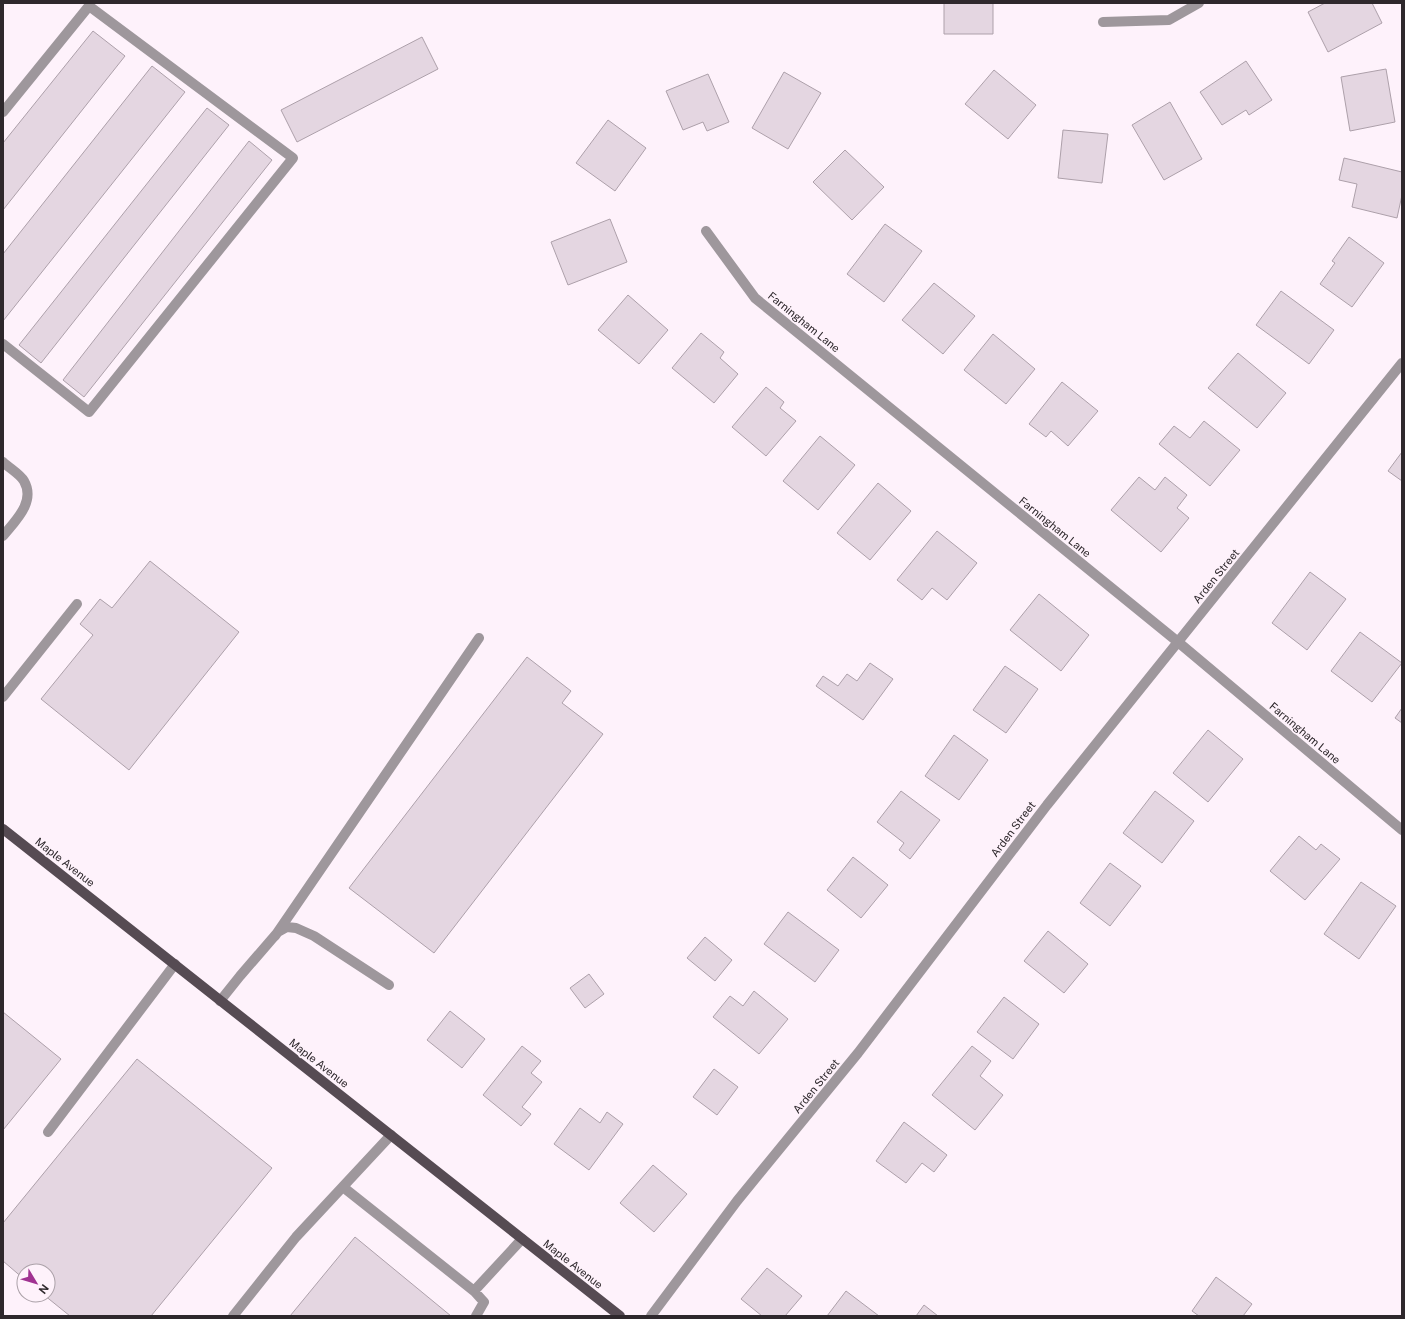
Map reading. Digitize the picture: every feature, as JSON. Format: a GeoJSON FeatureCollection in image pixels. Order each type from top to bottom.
{"type":"FeatureCollection","features":[{"type":"Feature","properties":{"kind":"main road","name":"Maple Avenue"},"geometry":{"type":"LineString","coordinates":[[3,829],[620,1316]]}},
{"type":"Feature","properties":{"kind":"street"},"geometry":{"type":"LineString","coordinates":[[1103,22],[1169,20],[1199,3]]}},
{"type":"Feature","properties":{"kind":"street"},"geometry":{"type":"LineString","coordinates":[[3,112],[89,6],[293,158],[89,412],[3,344]]}},
{"type":"Feature","properties":{"kind":"street","name":"Farningham Lane"},"geometry":{"type":"LineString","coordinates":[[706,231],[755,298],[1178,642],[1402,830]]}},
{"type":"Feature","properties":{"kind":"street","name":"Arden Street"},"geometry":{"type":"LineString","coordinates":[[651,1316],[737,1201],[858,1053],[1047,804],[1402,363]]}},
{"type":"Feature","properties":{"kind":"street"},"geometry":{"type":"LineString","coordinates":[[3,462],[24,480],[28,492],[24,509],[3,536]]}},
{"type":"Feature","properties":{"kind":"street"},"geometry":{"type":"LineString","coordinates":[[3,697],[77,604]]}},
{"type":"Feature","properties":{"kind":"street"},"geometry":{"type":"LineString","coordinates":[[275,936],[479,638]]}},
{"type":"Feature","properties":{"kind":"street"},"geometry":{"type":"LineString","coordinates":[[220,1000],[278,932],[287,927],[296,928],[314,936],[389,985]]}},
{"type":"Feature","properties":{"kind":"street"},"geometry":{"type":"LineString","coordinates":[[48,1132],[175,964]]}},
{"type":"Feature","properties":{"kind":"street"},"geometry":{"type":"LineString","coordinates":[[233,1316],[296,1237],[391,1135]]}},
{"type":"Feature","properties":{"kind":"street"},"geometry":{"type":"LineString","coordinates":[[343,1187],[474,1291],[484,1302],[476,1316]]}},
{"type":"Feature","properties":{"kind":"street"},"geometry":{"type":"LineString","coordinates":[[474,1291],[522,1239]]}},
{"type":"Feature","properties":{"kind":"building"},"geometry":{"type":"Polygon","coordinates":[[[944,3],[993,3],[993,34],[944,34],[944,3]]]}},
{"type":"Feature","properties":{"kind":"building"},"geometry":{"type":"Polygon","coordinates":[[[1325,3],[1372,3],[1382,23],[1328,52],[1308,12],[1325,3]]]}},
{"type":"Feature","properties":{"kind":"building"},"geometry":{"type":"Polygon","coordinates":[[[93,31],[125,56],[3,210],[3,143],[93,31]]]}},
{"type":"Feature","properties":{"kind":"building"},"geometry":{"type":"Polygon","coordinates":[[[422,37],[438,69],[297,142],[281,110],[422,37]]]}},
{"type":"Feature","properties":{"kind":"building"},"geometry":{"type":"Polygon","coordinates":[[[1246,61],[1272,100],[1249,115],[1246,110],[1222,125],[1200,92],[1246,61]]]}},
{"type":"Feature","properties":{"kind":"building"},"geometry":{"type":"Polygon","coordinates":[[[152,66],[185,92],[3,321],[3,254],[152,66]]]}},
{"type":"Feature","properties":{"kind":"building"},"geometry":{"type":"Polygon","coordinates":[[[1386,69],[1395,122],[1350,131],[1341,77],[1386,69]]]}},
{"type":"Feature","properties":{"kind":"building"},"geometry":{"type":"Polygon","coordinates":[[[994,70],[1036,105],[1008,139],[965,104],[994,70]]]}},
{"type":"Feature","properties":{"kind":"building"},"geometry":{"type":"Polygon","coordinates":[[[784,72],[821,93],[788,149],[752,128],[784,72]]]}},
{"type":"Feature","properties":{"kind":"building"},"geometry":{"type":"Polygon","coordinates":[[[708,74],[729,122],[707,131],[703,122],[683,130],[666,91],[708,74]]]}},
{"type":"Feature","properties":{"kind":"building"},"geometry":{"type":"Polygon","coordinates":[[[1170,102],[1202,159],[1164,180],[1132,125],[1170,102]]]}},
{"type":"Feature","properties":{"kind":"building"},"geometry":{"type":"Polygon","coordinates":[[[207,108],[229,125],[41,363],[19,345],[207,108]]]}},
{"type":"Feature","properties":{"kind":"building"},"geometry":{"type":"Polygon","coordinates":[[[608,120],[646,148],[615,191],[576,163],[608,120]]]}},
{"type":"Feature","properties":{"kind":"building"},"geometry":{"type":"Polygon","coordinates":[[[1063,130],[1108,134],[1102,183],[1058,178],[1063,130]]]}},
{"type":"Feature","properties":{"kind":"building"},"geometry":{"type":"Polygon","coordinates":[[[249,141],[272,160],[84,397],[63,380],[249,141]]]}},
{"type":"Feature","properties":{"kind":"building"},"geometry":{"type":"Polygon","coordinates":[[[845,150],[884,187],[852,220],[813,182],[845,150]]]}},
{"type":"Feature","properties":{"kind":"building"},"geometry":{"type":"Polygon","coordinates":[[[1344,158],[1402,172],[1402,195],[1397,218],[1352,207],[1357,184],[1339,180],[1344,158]]]}},
{"type":"Feature","properties":{"kind":"building"},"geometry":{"type":"Polygon","coordinates":[[[610,219],[627,262],[568,285],[551,242],[610,219]]]}},
{"type":"Feature","properties":{"kind":"building"},"geometry":{"type":"Polygon","coordinates":[[[885,224],[922,251],[884,302],[847,274],[885,224]]]}},
{"type":"Feature","properties":{"kind":"building"},"geometry":{"type":"Polygon","coordinates":[[[1349,237],[1384,263],[1352,307],[1320,284],[1335,263],[1332,261],[1349,237]]]}},
{"type":"Feature","properties":{"kind":"building"},"geometry":{"type":"Polygon","coordinates":[[[934,283],[975,316],[943,354],[902,320],[934,283]]]}},
{"type":"Feature","properties":{"kind":"building"},"geometry":{"type":"Polygon","coordinates":[[[1281,291],[1334,330],[1309,364],[1256,325],[1281,291]]]}},
{"type":"Feature","properties":{"kind":"building"},"geometry":{"type":"Polygon","coordinates":[[[628,295],[668,330],[639,364],[598,330],[628,295]]]}},
{"type":"Feature","properties":{"kind":"building"},"geometry":{"type":"Polygon","coordinates":[[[701,333],[724,352],[720,358],[738,374],[714,403],[672,368],[701,333]]]}},
{"type":"Feature","properties":{"kind":"building"},"geometry":{"type":"Polygon","coordinates":[[[993,334],[1035,369],[1006,404],[964,370],[993,334]]]}},
{"type":"Feature","properties":{"kind":"building"},"geometry":{"type":"Polygon","coordinates":[[[1238,353],[1286,393],[1257,428],[1208,388],[1238,353]]]}},
{"type":"Feature","properties":{"kind":"building"},"geometry":{"type":"Polygon","coordinates":[[[1062,382],[1098,411],[1068,446],[1051,431],[1046,437],[1029,424],[1062,382]]]}},
{"type":"Feature","properties":{"kind":"building"},"geometry":{"type":"Polygon","coordinates":[[[766,387],[784,402],[780,408],[796,421],[766,456],[732,427],[766,387]]]}},
{"type":"Feature","properties":{"kind":"building"},"geometry":{"type":"Polygon","coordinates":[[[1204,421],[1240,450],[1210,486],[1159,444],[1174,426],[1190,438],[1204,421]]]}},
{"type":"Feature","properties":{"kind":"building"},"geometry":{"type":"Polygon","coordinates":[[[820,436],[855,465],[818,510],[783,481],[820,436]]]}},
{"type":"Feature","properties":{"kind":"building"},"geometry":{"type":"Polygon","coordinates":[[[1402,452],[1402,481],[1388,471],[1402,452]]]}},
{"type":"Feature","properties":{"kind":"building"},"geometry":{"type":"Polygon","coordinates":[[[1139,477],[1155,490],[1165,477],[1187,495],[1177,508],[1189,518],[1161,552],[1111,510],[1139,477]]]}},
{"type":"Feature","properties":{"kind":"building"},"geometry":{"type":"Polygon","coordinates":[[[878,483],[911,511],[870,560],[837,533],[878,483]]]}},
{"type":"Feature","properties":{"kind":"building"},"geometry":{"type":"Polygon","coordinates":[[[937,531],[977,563],[947,600],[932,588],[922,600],[897,580],[937,531]]]}},
{"type":"Feature","properties":{"kind":"building"},"geometry":{"type":"Polygon","coordinates":[[[150,561],[239,632],[129,770],[41,699],[93,635],[80,624],[100,599],[112,608],[150,561]]]}},
{"type":"Feature","properties":{"kind":"building"},"geometry":{"type":"Polygon","coordinates":[[[1310,572],[1346,599],[1307,650],[1272,623],[1310,572]]]}},
{"type":"Feature","properties":{"kind":"building"},"geometry":{"type":"Polygon","coordinates":[[[1039,594],[1089,635],[1061,671],[1010,630],[1039,594]]]}},
{"type":"Feature","properties":{"kind":"building"},"geometry":{"type":"Polygon","coordinates":[[[1360,632],[1402,663],[1372,702],[1331,671],[1360,632]]]}},
{"type":"Feature","properties":{"kind":"building"},"geometry":{"type":"Polygon","coordinates":[[[527,657],[571,691],[562,703],[603,734],[434,953],[349,888],[527,657]]]}},
{"type":"Feature","properties":{"kind":"building"},"geometry":{"type":"Polygon","coordinates":[[[870,663],[893,679],[863,720],[816,686],[823,676],[838,686],[847,674],[857,681],[870,663]]]}},
{"type":"Feature","properties":{"kind":"building"},"geometry":{"type":"Polygon","coordinates":[[[1005,666],[1038,689],[1006,733],[973,710],[1005,666]]]}},
{"type":"Feature","properties":{"kind":"building"},"geometry":{"type":"Polygon","coordinates":[[[1402,708],[1402,723],[1395,718],[1402,708]]]}},
{"type":"Feature","properties":{"kind":"building"},"geometry":{"type":"Polygon","coordinates":[[[1208,730],[1243,759],[1208,802],[1173,773],[1208,730]]]}},
{"type":"Feature","properties":{"kind":"building"},"geometry":{"type":"Polygon","coordinates":[[[954,735],[988,760],[959,800],[925,776],[954,735]]]}},
{"type":"Feature","properties":{"kind":"building"},"geometry":{"type":"Polygon","coordinates":[[[901,791],[940,820],[910,859],[899,850],[904,843],[877,822],[901,791]]]}},
{"type":"Feature","properties":{"kind":"building"},"geometry":{"type":"Polygon","coordinates":[[[1155,791],[1194,821],[1162,863],[1123,833],[1155,791]]]}},
{"type":"Feature","properties":{"kind":"building"},"geometry":{"type":"Polygon","coordinates":[[[1299,836],[1316,850],[1321,844],[1340,859],[1305,900],[1270,871],[1299,836]]]}},
{"type":"Feature","properties":{"kind":"building"},"geometry":{"type":"Polygon","coordinates":[[[853,857],[888,885],[861,918],[827,890],[853,857]]]}},
{"type":"Feature","properties":{"kind":"building"},"geometry":{"type":"Polygon","coordinates":[[[1110,863],[1141,886],[1110,926],[1080,903],[1110,863]]]}},
{"type":"Feature","properties":{"kind":"building"},"geometry":{"type":"Polygon","coordinates":[[[1361,882],[1396,906],[1359,959],[1324,934],[1361,882]]]}},
{"type":"Feature","properties":{"kind":"building"},"geometry":{"type":"Polygon","coordinates":[[[788,912],[839,950],[815,982],[764,944],[788,912]]]}},
{"type":"Feature","properties":{"kind":"building"},"geometry":{"type":"Polygon","coordinates":[[[1048,931],[1088,964],[1064,993],[1024,961],[1048,931]]]}},
{"type":"Feature","properties":{"kind":"building"},"geometry":{"type":"Polygon","coordinates":[[[705,937],[732,960],[715,981],[687,958],[705,937]]]}},
{"type":"Feature","properties":{"kind":"building"},"geometry":{"type":"Polygon","coordinates":[[[589,974],[604,994],[585,1008],[570,988],[589,974]]]}},
{"type":"Feature","properties":{"kind":"building"},"geometry":{"type":"Polygon","coordinates":[[[754,991],[788,1019],[759,1054],[713,1017],[730,996],[743,1006],[754,991]]]}},
{"type":"Feature","properties":{"kind":"building"},"geometry":{"type":"Polygon","coordinates":[[[1004,997],[1039,1024],[1013,1059],[977,1032],[1004,997]]]}},
{"type":"Feature","properties":{"kind":"building"},"geometry":{"type":"Polygon","coordinates":[[[450,1011],[485,1039],[462,1068],[427,1040],[450,1011]]]}},
{"type":"Feature","properties":{"kind":"building"},"geometry":{"type":"Polygon","coordinates":[[[3,1012],[61,1059],[3,1130],[3,1012]]]}},
{"type":"Feature","properties":{"kind":"building"},"geometry":{"type":"Polygon","coordinates":[[[522,1046],[541,1061],[531,1073],[542,1082],[522,1107],[531,1114],[521,1126],[483,1095],[522,1046]]]}},
{"type":"Feature","properties":{"kind":"building"},"geometry":{"type":"Polygon","coordinates":[[[972,1046],[991,1061],[980,1076],[1003,1095],[975,1130],[932,1095],[972,1046]]]}},
{"type":"Feature","properties":{"kind":"building"},"geometry":{"type":"Polygon","coordinates":[[[137,1059],[272,1168],[151,1316],[70,1316],[54,1303],[56,1303],[56,1263],[16,1263],[16,1272],[3,1261],[3,1223],[137,1059]]]}},
{"type":"Feature","properties":{"kind":"building"},"geometry":{"type":"Polygon","coordinates":[[[714,1069],[738,1087],[717,1115],[693,1097],[714,1069]]]}},
{"type":"Feature","properties":{"kind":"building"},"geometry":{"type":"Polygon","coordinates":[[[580,1108],[600,1123],[607,1112],[623,1124],[589,1170],[554,1144],[580,1108]]]}},
{"type":"Feature","properties":{"kind":"building"},"geometry":{"type":"Polygon","coordinates":[[[904,1122],[947,1155],[934,1172],[922,1163],[906,1183],[876,1161],[904,1122]]]}},
{"type":"Feature","properties":{"kind":"building"},"geometry":{"type":"Polygon","coordinates":[[[653,1165],[687,1194],[654,1232],[620,1203],[653,1165]]]}},
{"type":"Feature","properties":{"kind":"building"},"geometry":{"type":"Polygon","coordinates":[[[355,1237],[451,1316],[290,1316],[355,1237]]]}},
{"type":"Feature","properties":{"kind":"building"},"geometry":{"type":"Polygon","coordinates":[[[767,1268],[802,1296],[785,1316],[762,1316],[741,1299],[767,1268]]]}},
{"type":"Feature","properties":{"kind":"building"},"geometry":{"type":"Polygon","coordinates":[[[1216,1277],[1252,1304],[1243,1316],[1199,1316],[1192,1311],[1216,1277]]]}},
{"type":"Feature","properties":{"kind":"building"},"geometry":{"type":"Polygon","coordinates":[[[846,1291],[879,1316],[827,1316],[846,1291]]]}},
{"type":"Feature","properties":{"kind":"building"},"geometry":{"type":"Polygon","coordinates":[[[924,1305],[938,1316],[916,1316],[924,1305]]]}}]}
